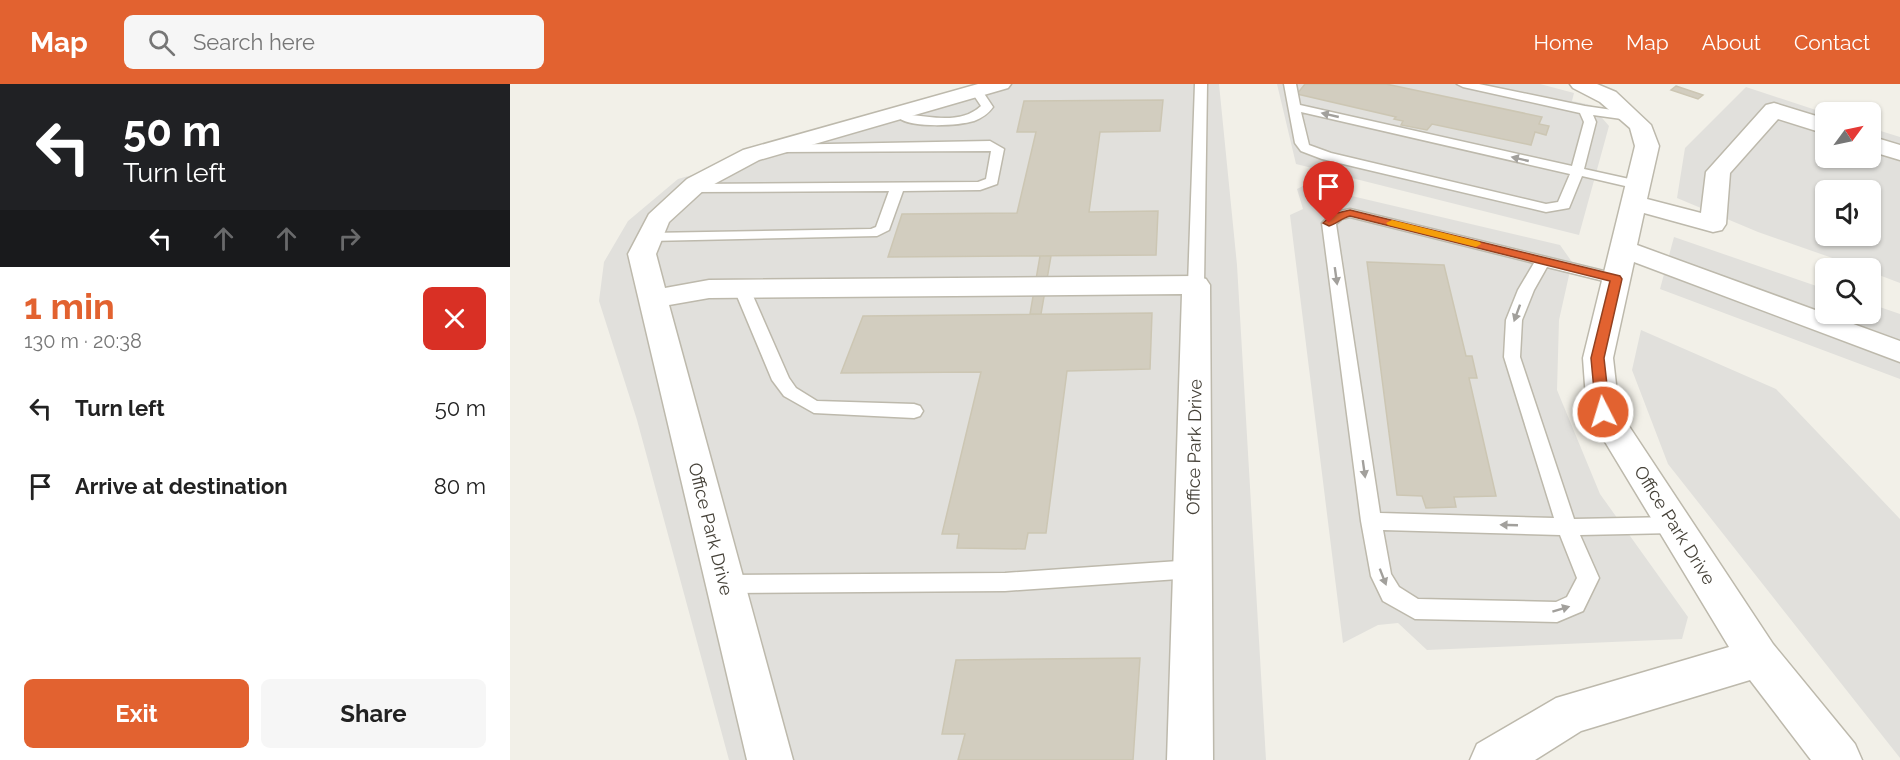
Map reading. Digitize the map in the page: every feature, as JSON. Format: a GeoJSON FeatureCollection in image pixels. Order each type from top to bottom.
{"type":"FeatureCollection","features":[{"type":"Feature","properties":{"kind":"street","name":"Office Park Drive"},"geometry":{"type":"LineString","coordinates":[[770,760],[642,254],[658,219],[692,188],[751,155],[989,87]]}},
{"type":"Feature","properties":{"kind":"street","name":"Office Park Drive"},"geometry":{"type":"LineString","coordinates":[[1583,97],[1608,97],[1640,125],[1647,146],[1598,358],[1603,412],[1758,657],[1839,760]]}},
{"type":"Feature","properties":{"kind":"street"},"geometry":{"type":"LineString","coordinates":[[1636,194],[1713,224],[1718,172],[1774,110],[1815,123]]}},
{"type":"Feature","properties":{"kind":"street"},"geometry":{"type":"LineString","coordinates":[[1881,147],[1900,153]]}},
{"type":"Feature","properties":{"kind":"street"},"geometry":{"type":"LineString","coordinates":[[1623,249],[1900,352]]}},
{"type":"Feature","properties":{"kind":"street"},"geometry":{"type":"LineString","coordinates":[[652,299],[710,289],[1197,285]]}},
{"type":"Feature","properties":{"kind":"street","name":"Office Park Drive"},"geometry":{"type":"LineString","coordinates":[[1190,760],[1197,285]]}},
{"type":"Feature","properties":{"kind":"street"},"geometry":{"type":"LineString","coordinates":[[1492,760],[1571,713],[1758,657]]}},
{"type":"Feature","properties":{"kind":"lane"},"geometry":{"type":"LineString","coordinates":[[1197,285],[1201,84]]}},
{"type":"Feature","properties":{"kind":"lane"},"geometry":{"type":"LineString","coordinates":[[1290,84],[1301,143],[1305,148],[1327,156],[1546,208],[1564,206],[1577,172],[1590,122],[1583,97],[1462,84]]}},
{"type":"Feature","properties":{"kind":"lane"},"geometry":{"type":"LineString","coordinates":[[1293,106],[1577,172],[1636,194]]}},
{"type":"Feature","properties":{"kind":"lane"},"geometry":{"type":"LineString","coordinates":[[692,188],[980,186],[992,181],[998,149],[990,145],[773,148]]}},
{"type":"Feature","properties":{"kind":"lane"},"geometry":{"type":"LineString","coordinates":[[650,237],[872,233],[882,230],[897,187]]}},
{"type":"Feature","properties":{"kind":"lane"},"geometry":{"type":"LineString","coordinates":[[1543,261],[1526,290],[1514,320],[1512,357],[1567,526],[1588,578],[1575,604],[1557,612],[1415,609],[1391,594],[1381,576],[1329,223],[1337,216],[1350,213],[1616,279]]}},
{"type":"Feature","properties":{"kind":"lane"},"geometry":{"type":"LineString","coordinates":[[742,289],[781,380],[790,392],[814,407],[914,411]]}},
{"type":"Feature","properties":{"kind":"lane"},"geometry":{"type":"LineString","coordinates":[[1371,520],[1567,526],[1674,525]]}},
{"type":"Feature","properties":{"kind":"lane"},"geometry":{"type":"LineString","coordinates":[[725,584],[1005,582],[1050,580],[1137,570],[1193,569]]}},
{"type":"Feature","properties":{"kind":"shaded area"},"geometry":{"type":"Polygon","coordinates":[[[1011,84],[1219,84],[1237,265],[1266,760],[729,760],[637,420],[599,301],[604,262],[628,221],[678,179],[1011,84]],[[1163,100],[1024,102],[1017,132],[1036,132],[1017,213],[902,214],[888,257],[1156,255],[1157,211],[1089,212],[1100,132],[1160,131],[1163,100]],[[1152,313],[863,316],[841,372],[981,372],[942,534],[959,534],[1025,549],[1028,533],[1046,533],[1067,371],[1149,369],[1152,313]]]}},
{"type":"Feature","properties":{"kind":"shaded area"},"geometry":{"type":"Polygon","coordinates":[[[1277,84],[1305,84],[1297,94],[1396,117],[1403,121],[1401,125],[1427,130],[1432,124],[1531,145],[1535,132],[1545,135],[1539,124],[1542,117],[1386,84],[1540,84],[1574,93],[1572,101],[1591,105],[1609,126],[1579,235],[1296,164],[1277,84]]]}},
{"type":"Feature","properties":{"kind":"shaded area"},"geometry":{"type":"Polygon","coordinates":[[[1746,87],[1815,110],[1815,168],[1881,168],[1881,131],[1900,137],[1900,283],[1881,276],[1881,258],[1832,258],[1758,232],[1677,198],[1685,148],[1746,87]]]}},
{"type":"Feature","properties":{"kind":"shaded area"},"geometry":{"type":"Polygon","coordinates":[[[1305,185],[1560,245],[1572,262],[1559,320],[1557,390],[1600,494],[1688,617],[1682,639],[1427,650],[1398,623],[1378,625],[1343,643],[1290,215],[1303,209],[1297,189],[1305,185]],[[1368,262],[1397,495],[1422,496],[1426,508],[1456,507],[1454,497],[1469,378],[1477,377],[1472,357],[1466,356],[1444,265],[1368,262]]]}},
{"type":"Feature","properties":{"kind":"shaded area"},"geometry":{"type":"Polygon","coordinates":[[[1674,237],[1815,286],[1815,324],[1881,324],[1881,307],[1900,314],[1900,379],[1660,289],[1674,237]]]}},
{"type":"Feature","properties":{"kind":"shaded area"},"geometry":{"type":"Polygon","coordinates":[[[1641,330],[1776,389],[1900,519],[1900,758],[1668,464],[1632,370],[1641,330]]]}},
{"type":"Feature","properties":{"kind":"building"},"geometry":{"type":"Polygon","coordinates":[[[1305,84],[1386,84],[1542,117],[1539,124],[1549,126],[1546,135],[1535,132],[1531,145],[1432,124],[1427,130],[1401,125],[1403,121],[1394,119],[1396,117],[1297,94],[1305,84]]]}},
{"type":"Feature","properties":{"kind":"building"},"geometry":{"type":"Polygon","coordinates":[[[1676,86],[1703,95],[1698,99],[1671,90],[1676,86]]]}},
{"type":"Feature","properties":{"kind":"building"},"geometry":{"type":"Polygon","coordinates":[[[1163,100],[1160,131],[1100,132],[1089,212],[1158,211],[1156,255],[888,257],[902,214],[1017,213],[1036,132],[1017,132],[1024,101],[1163,100]]]}},
{"type":"Feature","properties":{"kind":"building"},"geometry":{"type":"Polygon","coordinates":[[[1040,256],[1051,256],[1041,314],[1030,314],[1040,256]]]}},
{"type":"Feature","properties":{"kind":"building"},"geometry":{"type":"Polygon","coordinates":[[[1367,262],[1444,265],[1466,356],[1472,356],[1477,378],[1469,378],[1496,496],[1454,497],[1456,507],[1426,508],[1422,496],[1397,495],[1367,262]]]}},
{"type":"Feature","properties":{"kind":"building"},"geometry":{"type":"Polygon","coordinates":[[[1152,313],[1150,369],[1067,371],[1046,533],[1028,533],[1025,549],[957,548],[959,534],[942,534],[981,372],[841,373],[863,316],[1152,313]]]}},
{"type":"Feature","properties":{"kind":"building"},"geometry":{"type":"Polygon","coordinates":[[[1140,658],[1133,760],[958,760],[965,734],[942,734],[956,660],[1140,658]]]}},
{"type":"Feature","properties":{"kind":"slow traffic"},"geometry":{"type":"LineString","coordinates":[[1392,223],[1476,244]]}},
{"type":"Feature","properties":{"kind":"route"},"geometry":{"type":"LineString","coordinates":[[1329,223],[1337,216],[1350,213],[1616,279],[1598,358],[1603,412]]}}]}
